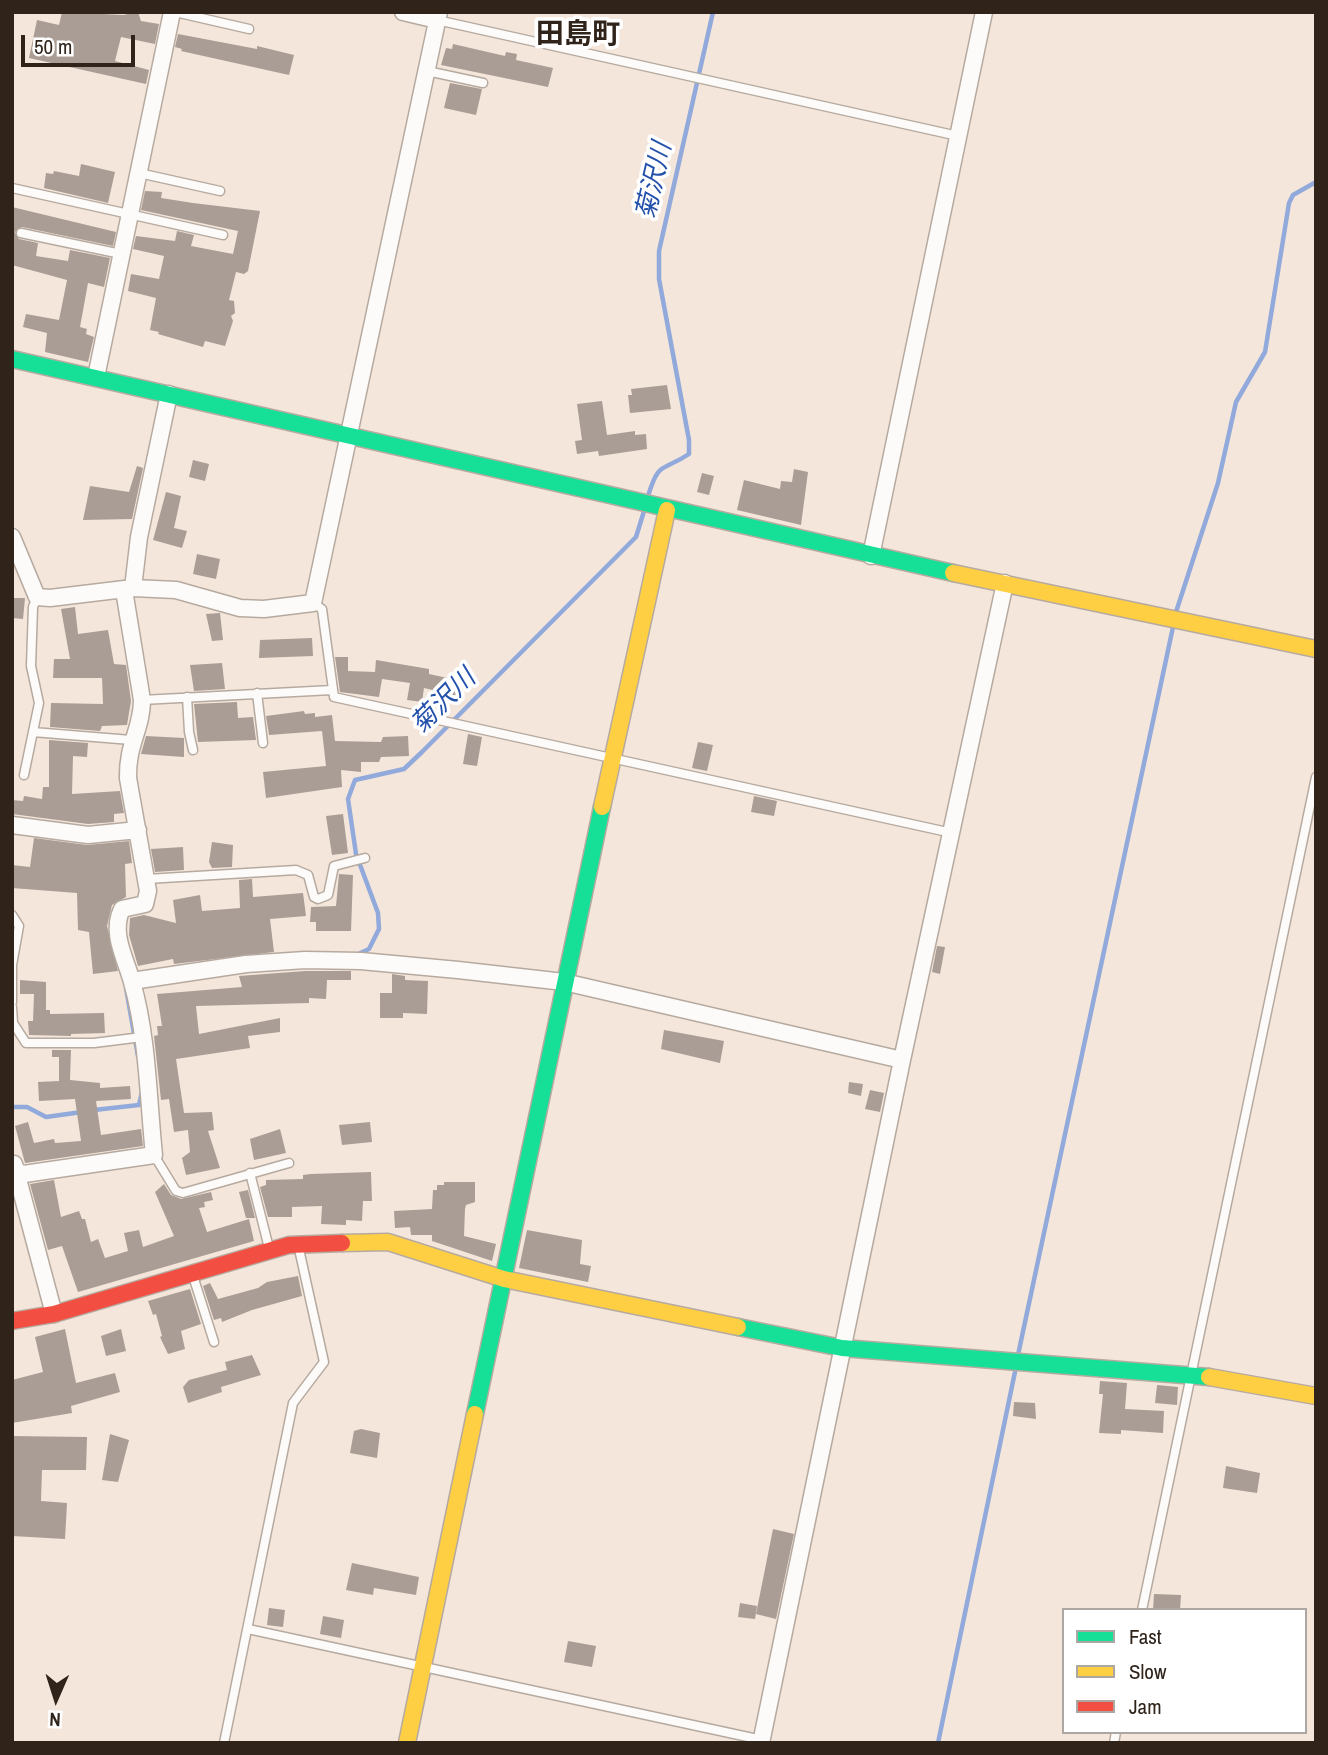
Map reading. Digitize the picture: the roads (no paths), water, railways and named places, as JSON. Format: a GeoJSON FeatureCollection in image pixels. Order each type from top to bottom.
{"type":"FeatureCollection","features":[{"type":"Feature","properties":{"kind":"street"},"geometry":{"type":"LineString","coordinates":[[96,377],[174,12]]}},
{"type":"Feature","properties":{"kind":"street"},"geometry":{"type":"LineString","coordinates":[[12,537],[37,597],[50,598],[128,589],[176,590],[240,608],[264,609],[313,603],[438,16],[403,12]]}},
{"type":"Feature","properties":{"kind":"street"},"geometry":{"type":"LineString","coordinates":[[871,556],[984,12]]}},
{"type":"Feature","properties":{"kind":"street"},"geometry":{"type":"LineString","coordinates":[[12,359],[871,556],[1316,649]]}},
{"type":"Feature","properties":{"kind":"street"},"geometry":{"type":"LineString","coordinates":[[14,1163],[18,1172],[24,1174],[154,1155],[142,1037],[132,981],[123,959],[117,921],[122,909],[145,904],[147,879],[128,778],[131,740],[142,716],[142,700],[128,589],[169,394]]}},
{"type":"Feature","properties":{"kind":"street"},"geometry":{"type":"LineString","coordinates":[[407,1743],[564,982],[667,510]]}},
{"type":"Feature","properties":{"kind":"street"},"geometry":{"type":"LineString","coordinates":[[761,1741],[902,1060],[1005,583]]}},
{"type":"Feature","properties":{"kind":"street"},"geometry":{"type":"LineString","coordinates":[[12,825],[88,835],[138,830]]}},
{"type":"Feature","properties":{"kind":"street"},"geometry":{"type":"LineString","coordinates":[[132,981],[246,964],[305,960],[361,961],[564,982],[902,1060]]}},
{"type":"Feature","properties":{"kind":"street"},"geometry":{"type":"LineString","coordinates":[[14,1163],[54,1314]]}},
{"type":"Feature","properties":{"kind":"street"},"geometry":{"type":"LineString","coordinates":[[12,1321],[54,1314],[298,1244],[388,1242],[504,1279],[842,1348],[1192,1374],[1316,1396]]}},
{"type":"Feature","properties":{"kind":"lane"},"geometry":{"type":"LineString","coordinates":[[174,12],[249,29]]}},
{"type":"Feature","properties":{"kind":"lane"},"geometry":{"type":"LineString","coordinates":[[438,16],[958,136]]}},
{"type":"Feature","properties":{"kind":"lane"},"geometry":{"type":"LineString","coordinates":[[427,71],[483,83]]}},
{"type":"Feature","properties":{"kind":"lane"},"geometry":{"type":"LineString","coordinates":[[139,173],[220,191]]}},
{"type":"Feature","properties":{"kind":"lane"},"geometry":{"type":"LineString","coordinates":[[12,188],[223,235]]}},
{"type":"Feature","properties":{"kind":"lane"},"geometry":{"type":"LineString","coordinates":[[21,233],[121,254]]}},
{"type":"Feature","properties":{"kind":"lane"},"geometry":{"type":"LineString","coordinates":[[24,775],[39,703],[31,666],[33,607],[37,597]]}},
{"type":"Feature","properties":{"kind":"lane"},"geometry":{"type":"LineString","coordinates":[[313,603],[322,609],[334,696],[952,833]]}},
{"type":"Feature","properties":{"kind":"lane"},"geometry":{"type":"LineString","coordinates":[[142,700],[332,690]]}},
{"type":"Feature","properties":{"kind":"lane"},"geometry":{"type":"LineString","coordinates":[[257,693],[263,743]]}},
{"type":"Feature","properties":{"kind":"lane"},"geometry":{"type":"LineString","coordinates":[[187,697],[188,732],[193,750]]}},
{"type":"Feature","properties":{"kind":"lane"},"geometry":{"type":"LineString","coordinates":[[33,732],[131,740]]}},
{"type":"Feature","properties":{"kind":"lane"},"geometry":{"type":"LineString","coordinates":[[1142,1608],[1316,777]]}},
{"type":"Feature","properties":{"kind":"lane"},"geometry":{"type":"LineString","coordinates":[[147,879],[296,870],[308,875],[314,897],[323,898],[328,895],[334,866],[365,858]]}},
{"type":"Feature","properties":{"kind":"lane"},"geometry":{"type":"LineString","coordinates":[[12,915],[19,926],[12,965],[13,1023],[26,1043],[142,1037]]}},
{"type":"Feature","properties":{"kind":"lane"},"geometry":{"type":"LineString","coordinates":[[154,1155],[172,1185],[180,1192],[289,1163]]}},
{"type":"Feature","properties":{"kind":"lane"},"geometry":{"type":"LineString","coordinates":[[250,1173],[269,1251]]}},
{"type":"Feature","properties":{"kind":"lane"},"geometry":{"type":"LineString","coordinates":[[224,1743],[293,1402],[324,1362],[298,1244]]}},
{"type":"Feature","properties":{"kind":"lane"},"geometry":{"type":"LineString","coordinates":[[192,1273],[214,1342]]}},
{"type":"Feature","properties":{"kind":"lane"},"geometry":{"type":"LineString","coordinates":[[248,1629],[423,1665],[761,1741]]}},
{"type":"Feature","properties":{"kind":"waterway","name":"菊沢川"},"geometry":{"type":"LineString","coordinates":[[648,496],[659,472],[689,454],[689,440],[659,279],[659,251],[713,12]]}},
{"type":"Feature","properties":{"kind":"waterway"},"geometry":{"type":"LineString","coordinates":[[1176,612],[1218,483],[1236,402],[1265,352],[1289,203],[1293,195],[1316,182]]}},
{"type":"Feature","properties":{"kind":"waterway","name":"菊沢川"},"geometry":{"type":"LineString","coordinates":[[356,955],[369,949],[379,929],[378,913],[356,854],[348,799],[355,780],[404,769],[636,537],[645,508]]}},
{"type":"Feature","properties":{"kind":"waterway"},"geometry":{"type":"LineString","coordinates":[[1018,1355],[1173,627]]}},
{"type":"Feature","properties":{"kind":"waterway","name":"菊沢川"},"geometry":{"type":"LineString","coordinates":[[126,988],[138,1056]]}},
{"type":"Feature","properties":{"kind":"waterway","name":"菊沢川"},"geometry":{"type":"LineString","coordinates":[[94,1110],[139,1105],[142,1092]]}},
{"type":"Feature","properties":{"kind":"waterway","name":"菊沢川"},"geometry":{"type":"LineString","coordinates":[[12,1107],[27,1107],[46,1117],[82,1112]]}},
{"type":"Feature","properties":{"kind":"waterway"},"geometry":{"type":"LineString","coordinates":[[938,1743],[1016,1367]]}},
{"type":"Feature","properties":{"kind":"district","name":"田島町"},"geometry":{"type":"Point","coordinates":[578,35]}}]}
